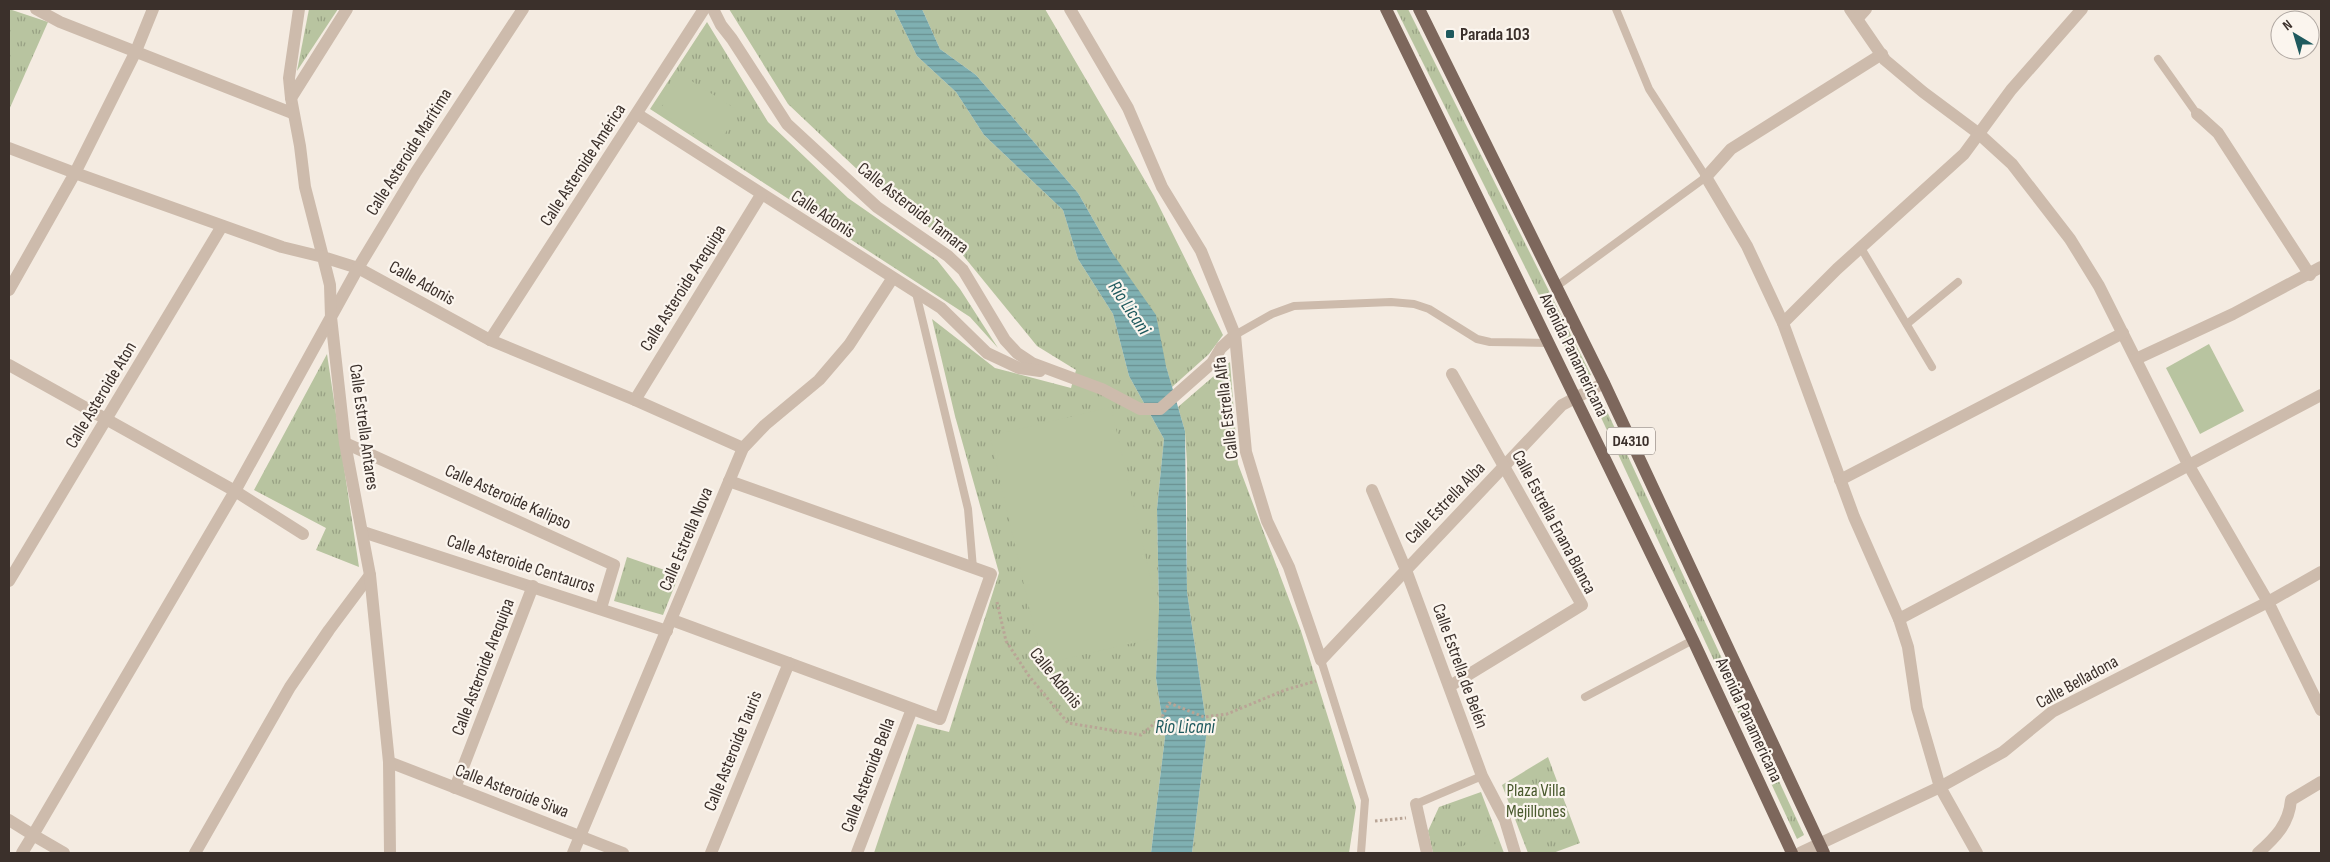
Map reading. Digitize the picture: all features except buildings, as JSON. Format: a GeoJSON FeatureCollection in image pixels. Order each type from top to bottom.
{"type":"FeatureCollection","features":[{"type":"Feature","properties":{"kind":"main road","name":"Avenida Panamericana"},"geometry":{"type":"LineString","coordinates":[[1386,9],[1693,640],[1792,853]]}},
{"type":"Feature","properties":{"kind":"main road","name":"Avenida Panamericana"},"geometry":{"type":"LineString","coordinates":[[1418,9],[1604,383],[1821,848]]}},
{"type":"Feature","properties":{"kind":"street"},"geometry":{"type":"LineString","coordinates":[[36,9],[60,22],[292,113]]}},
{"type":"Feature","properties":{"kind":"street"},"geometry":{"type":"LineString","coordinates":[[9,290],[75,173],[136,51],[153,9]]}},
{"type":"Feature","properties":{"kind":"street","name":"Calle Estrella Antares"},"geometry":{"type":"LineString","coordinates":[[299,9],[289,78],[292,113],[300,146],[305,187],[330,286],[331,318],[345,443],[370,575],[389,762],[390,853]]}},
{"type":"Feature","properties":{"kind":"street"},"geometry":{"type":"LineString","coordinates":[[291,98],[347,9]]}},
{"type":"Feature","properties":{"kind":"street","name":"Calle Asteroide Marítima"},"geometry":{"type":"LineString","coordinates":[[22,853],[235,491],[358,268],[416,172],[523,9]]}},
{"type":"Feature","properties":{"kind":"street","name":"Calle Asteroide América"},"geometry":{"type":"LineString","coordinates":[[490,340],[704,9]]}},
{"type":"Feature","properties":{"kind":"street","name":"Calle Asteroide Tamara"},"geometry":{"type":"LineString","coordinates":[[713,9],[721,25],[787,124],[877,207],[948,256],[963,270],[1005,340],[1017,353],[1032,363],[1062,375]]}},
{"type":"Feature","properties":{"kind":"street","name":"Calle Estrella Alfa"},"geometry":{"type":"LineString","coordinates":[[1070,9],[1128,108],[1162,187],[1201,251],[1235,335],[1246,452],[1267,522],[1289,567],[1320,660]]}},
{"type":"Feature","properties":{"kind":"street"},"geometry":{"type":"LineString","coordinates":[[1783,323],[1861,248],[1964,154],[2011,90],[2082,9]]}},
{"type":"Feature","properties":{"kind":"street"},"geometry":{"type":"LineString","coordinates":[[1858,12],[1882,54],[1923,92],[1978,133],[2012,164],[2070,239],[2123,333],[2189,466],[2268,602],[2321,710]]}},
{"type":"Feature","properties":{"kind":"street"},"geometry":{"type":"LineString","coordinates":[[1882,54],[1731,149],[1706,176],[1747,246],[1783,323],[1840,480],[1908,647],[1917,708],[1940,787],[1977,853]]}},
{"type":"Feature","properties":{"kind":"street","name":"Calle Adonis"},"geometry":{"type":"LineString","coordinates":[[637,114],[892,279],[941,308],[987,353],[1019,368],[1062,375]]}},
{"type":"Feature","properties":{"kind":"street"},"geometry":{"type":"LineString","coordinates":[[2197,114],[2218,132],[2310,275]]}},
{"type":"Feature","properties":{"kind":"street","name":"Calle Adonis"},"geometry":{"type":"LineString","coordinates":[[9,148],[282,247],[358,268],[490,340],[635,400],[743,448]]}},
{"type":"Feature","properties":{"kind":"street","name":"Calle Asteroide Arequipa"},"geometry":{"type":"LineString","coordinates":[[635,400],[761,195]]}},
{"type":"Feature","properties":{"kind":"street","name":"Calle Asteroide Aton"},"geometry":{"type":"LineString","coordinates":[[9,581],[222,226]]}},
{"type":"Feature","properties":{"kind":"street"},"geometry":{"type":"LineString","coordinates":[[2136,359],[2233,314],[2310,275],[2321,267]]}},
{"type":"Feature","properties":{"kind":"street","name":"Calle Estrella Nova"},"geometry":{"type":"LineString","coordinates":[[573,853],[743,448],[766,425],[819,380],[849,346],[892,279]]}},
{"type":"Feature","properties":{"kind":"street"},"geometry":{"type":"LineString","coordinates":[[1840,480],[2123,333]]}},
{"type":"Feature","properties":{"kind":"street"},"geometry":{"type":"LineString","coordinates":[[1062,375],[1102,390],[1140,409],[1160,409],[1212,363],[1222,348],[1235,335]]}},
{"type":"Feature","properties":{"kind":"street"},"geometry":{"type":"LineString","coordinates":[[9,365],[235,491],[303,534]]}},
{"type":"Feature","properties":{"kind":"street","name":"Calle Estrella Enana Blanca"},"geometry":{"type":"LineString","coordinates":[[1450,686],[1582,605],[1452,374]]}},
{"type":"Feature","properties":{"kind":"street","name":"Calle Estrella Alba"},"geometry":{"type":"LineString","coordinates":[[1320,660],[1562,405],[1604,383]]}},
{"type":"Feature","properties":{"kind":"street"},"geometry":{"type":"LineString","coordinates":[[1898,619],[2321,396]]}},
{"type":"Feature","properties":{"kind":"street","name":"Calle Asteroide Kalipso"},"geometry":{"type":"LineString","coordinates":[[345,443],[614,564],[601,608]]}},
{"type":"Feature","properties":{"kind":"street"},"geometry":{"type":"LineString","coordinates":[[730,481],[990,574]]}},
{"type":"Feature","properties":{"kind":"street","name":"Calle Estrella de Belén"},"geometry":{"type":"LineString","coordinates":[[1372,490],[1406,570],[1482,776],[1505,820],[1515,853]]}},
{"type":"Feature","properties":{"kind":"street","name":"Calle Asteroide Centauros"},"geometry":{"type":"LineString","coordinates":[[363,532],[601,608],[670,625],[788,663],[940,719],[990,574]]}},
{"type":"Feature","properties":{"kind":"street","name":"Calle Belladona"},"geometry":{"type":"LineString","coordinates":[[1800,853],[1821,848],[1940,787],[2002,752],[2052,712],[2268,602],[2321,572]]}},
{"type":"Feature","properties":{"kind":"street"},"geometry":{"type":"LineString","coordinates":[[195,853],[290,687],[370,575]]}},
{"type":"Feature","properties":{"kind":"street","name":"Calle Asteroide Arequipa"},"geometry":{"type":"LineString","coordinates":[[455,788],[533,586]]}},
{"type":"Feature","properties":{"kind":"street","name":"Calle Asteroide Tauris"},"geometry":{"type":"LineString","coordinates":[[711,853],[788,663]]}},
{"type":"Feature","properties":{"kind":"street","name":"Calle Asteroide Bella"},"geometry":{"type":"LineString","coordinates":[[857,853],[912,709]]}},
{"type":"Feature","properties":{"kind":"street","name":"Calle Asteroide Siwa"},"geometry":{"type":"LineString","coordinates":[[389,762],[623,853]]}},
{"type":"Feature","properties":{"kind":"street"},"geometry":{"type":"LineString","coordinates":[[2258,853],[2282,828],[2290,811],[2291,800],[2321,782]]}},
{"type":"Feature","properties":{"kind":"street"},"geometry":{"type":"LineString","coordinates":[[1416,804],[1427,853]]}},
{"type":"Feature","properties":{"kind":"street"},"geometry":{"type":"LineString","coordinates":[[9,820],[64,853]]}},
{"type":"Feature","properties":{"kind":"lane"},"geometry":{"type":"LineString","coordinates":[[1557,286],[1706,176],[1649,88],[1616,9]]}},
{"type":"Feature","properties":{"kind":"lane"},"geometry":{"type":"LineString","coordinates":[[2158,58],[2197,114]]}},
{"type":"Feature","properties":{"kind":"lane"},"geometry":{"type":"LineString","coordinates":[[1861,248],[1932,366]]}},
{"type":"Feature","properties":{"kind":"lane"},"geometry":{"type":"LineString","coordinates":[[1907,324],[1958,282]]}},
{"type":"Feature","properties":{"kind":"lane"},"geometry":{"type":"LineString","coordinates":[[916,293],[968,509],[973,568]]}},
{"type":"Feature","properties":{"kind":"lane"},"geometry":{"type":"LineString","coordinates":[[1235,335],[1272,314],[1294,306],[1391,302],[1414,304],[1429,309],[1477,339],[1490,342],[1548,343]]}},
{"type":"Feature","properties":{"kind":"lane"},"geometry":{"type":"LineString","coordinates":[[1586,697],[1693,640]]}},
{"type":"Feature","properties":{"kind":"lane","name":"Calle Estrella Alfa"},"geometry":{"type":"LineString","coordinates":[[1320,660],[1365,800],[1361,853]]}},
{"type":"Feature","properties":{"kind":"lane"},"geometry":{"type":"LineString","coordinates":[[1416,804],[1482,776]]}},
{"type":"Feature","properties":{"kind":"path","name":"Calle Adonis"},"geometry":{"type":"LineString","coordinates":[[990,574],[1006,641],[1029,676],[1068,723],[1141,735],[1162,717],[1169,703],[1204,717],[1227,714],[1285,690],[1326,678]]}},
{"type":"Feature","properties":{"kind":"path"},"geometry":{"type":"LineString","coordinates":[[1363,822],[1419,818]]}},
{"type":"Feature","properties":{"kind":"green space"},"geometry":{"type":"Polygon","coordinates":[[[9,9],[48,22],[9,110],[9,9]]]}},
{"type":"Feature","properties":{"kind":"green space"},"geometry":{"type":"Polygon","coordinates":[[[309,9],[338,9],[297,71],[309,9]]]}},
{"type":"Feature","properties":{"kind":"green space"},"geometry":{"type":"Polygon","coordinates":[[[729,9],[894,9],[917,56],[956,92],[984,135],[1063,210],[1078,259],[1113,314],[1129,376],[1164,439],[1157,509],[1159,609],[1156,678],[1165,737],[1151,853],[874,853],[917,724],[949,732],[999,573],[955,416],[932,319],[995,368],[1071,388],[1076,370],[1037,346],[957,248],[879,190],[788,104],[729,9]]]}},
{"type":"Feature","properties":{"kind":"green space"},"geometry":{"type":"Polygon","coordinates":[[[922,9],[1045,9],[1154,196],[1223,335],[1209,354],[1172,387],[1166,366],[1113,254],[1078,193],[976,75],[940,49],[922,9]]]}},
{"type":"Feature","properties":{"kind":"green space"},"geometry":{"type":"Polygon","coordinates":[[[1396,9],[1408,9],[1591,375],[1581,379],[1396,9]]]}},
{"type":"Feature","properties":{"kind":"green space"},"geometry":{"type":"Polygon","coordinates":[[[707,22],[768,122],[848,198],[937,260],[960,289],[998,348],[970,317],[650,109],[707,22]]]}},
{"type":"Feature","properties":{"kind":"green space"},"geometry":{"type":"Polygon","coordinates":[[[682,75],[739,111],[716,148],[659,111],[682,75]]]}},
{"type":"Feature","properties":{"kind":"green space"},"geometry":{"type":"Polygon","coordinates":[[[2209,344],[2244,411],[2200,434],[2166,368],[2209,344]]]}},
{"type":"Feature","properties":{"kind":"green space"},"geometry":{"type":"Polygon","coordinates":[[[327,354],[359,567],[316,550],[326,528],[254,490],[327,354]]]}},
{"type":"Feature","properties":{"kind":"green space"},"geometry":{"type":"Polygon","coordinates":[[[1230,362],[1238,464],[1301,631],[1356,807],[1349,853],[1192,853],[1207,729],[1187,592],[1187,464],[1185,431],[1178,407],[1230,362]]]}},
{"type":"Feature","properties":{"kind":"green space"},"geometry":{"type":"Polygon","coordinates":[[[1111,407],[1164,636],[1042,664],[990,436],[1111,407]]]}},
{"type":"Feature","properties":{"kind":"green space"},"geometry":{"type":"Polygon","coordinates":[[[1605,407],[1804,835],[1797,839],[1598,411],[1605,407]]]}},
{"type":"Feature","properties":{"kind":"green space"},"geometry":{"type":"Polygon","coordinates":[[[627,557],[679,575],[663,615],[614,601],[627,557]]]}},
{"type":"Feature","properties":{"kind":"green space","name":"Plaza Villa Mejillones"},"geometry":{"type":"Polygon","coordinates":[[[1548,757],[1580,843],[1553,853],[1528,853],[1502,785],[1548,757]]]}},
{"type":"Feature","properties":{"kind":"green space","name":"Plaza Villa Mejillones"},"geometry":{"type":"Polygon","coordinates":[[[1481,792],[1504,853],[1433,853],[1428,831],[1439,807],[1481,792]]]}},
{"type":"Feature","properties":{"kind":"green space"},"geometry":{"type":"Polygon","coordinates":[[[1490,834],[1499,853],[1447,853],[1490,834]]]}},
{"type":"Feature","properties":{"kind":"water","name":"Río Licani"},"geometry":{"type":"Polygon","coordinates":[[[894,9],[922,9],[940,49],[976,75],[1078,193],[1113,254],[1156,315],[1166,366],[1185,431],[1187,592],[1207,729],[1192,853],[1151,853],[1165,737],[1156,678],[1159,609],[1157,509],[1164,439],[1129,376],[1113,314],[1078,259],[1063,210],[984,135],[956,92],[917,56],[894,9]]]}},
{"type":"Feature","properties":{"kind":"place","name":"Parada 103"},"geometry":{"type":"Point","coordinates":[1450,34]}}]}
